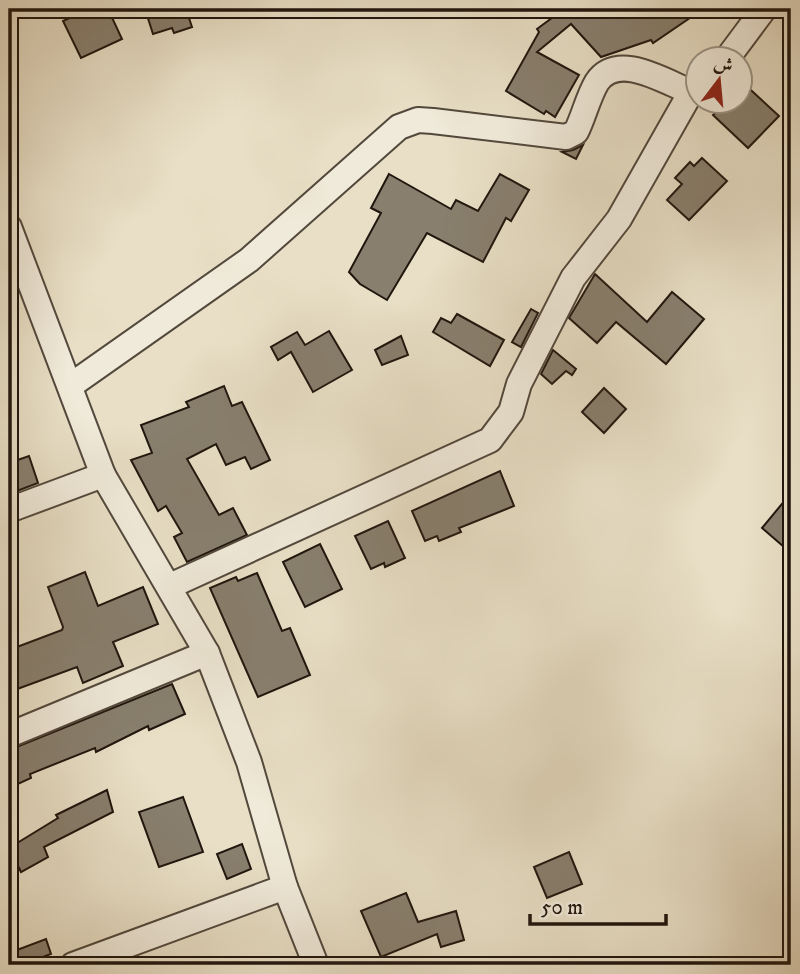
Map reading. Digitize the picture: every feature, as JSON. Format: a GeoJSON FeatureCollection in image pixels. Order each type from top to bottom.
{"type":"FeatureCollection","features":[{"type":"Feature","properties":{"kind":"street"},"geometry":{"type":"LineString","coordinates":[[736,46],[764,9]]}},
{"type":"Feature","properties":{"kind":"street"},"geometry":{"type":"LineString","coordinates":[[70,386],[249,260],[399,127],[425,120],[566,137],[576,132],[596,83],[609,70],[621,68],[640,71],[684,85]]}},
{"type":"Feature","properties":{"kind":"street"},"geometry":{"type":"LineString","coordinates":[[170,586],[490,440],[511,412],[519,384],[573,278],[620,219],[684,108]]}},
{"type":"Feature","properties":{"kind":"street"},"geometry":{"type":"LineString","coordinates":[[9,227],[103,475],[207,653],[249,761],[285,887],[316,965]]}},
{"type":"Feature","properties":{"kind":"street"},"geometry":{"type":"LineString","coordinates":[[9,510],[103,475]]}},
{"type":"Feature","properties":{"kind":"street"},"geometry":{"type":"LineString","coordinates":[[9,735],[207,653]]}},
{"type":"Feature","properties":{"kind":"street"},"geometry":{"type":"LineString","coordinates":[[73,965],[285,887]]}},
{"type":"Feature","properties":{"kind":"building"},"geometry":{"type":"Polygon","coordinates":[[[89,9],[108,9],[122,39],[81,58],[63,21],[89,9]]]}},
{"type":"Feature","properties":{"kind":"building"},"geometry":{"type":"Polygon","coordinates":[[[145,9],[186,9],[192,27],[174,33],[172,28],[153,34],[145,9]]]}},
{"type":"Feature","properties":{"kind":"building"},"geometry":{"type":"Polygon","coordinates":[[[557,9],[703,9],[653,43],[651,40],[601,57],[571,24],[537,52],[579,75],[555,117],[546,111],[544,114],[506,91],[539,32],[537,29],[560,12],[557,9]]]}},
{"type":"Feature","properties":{"kind":"building"},"geometry":{"type":"Polygon","coordinates":[[[754,93],[779,116],[748,148],[714,116],[754,116],[754,93]]]}},
{"type":"Feature","properties":{"kind":"building"},"geometry":{"type":"Polygon","coordinates":[[[583,145],[576,159],[562,152],[573,150],[583,145]]]}},
{"type":"Feature","properties":{"kind":"building"},"geometry":{"type":"Polygon","coordinates":[[[702,158],[727,181],[689,220],[667,200],[682,184],[675,178],[690,162],[694,166],[702,158]]]}},
{"type":"Feature","properties":{"kind":"building"},"geometry":{"type":"Polygon","coordinates":[[[389,174],[451,209],[456,200],[478,211],[500,174],[529,190],[511,221],[506,218],[483,262],[427,233],[387,300],[360,284],[349,272],[381,213],[371,208],[389,174]]]}},
{"type":"Feature","properties":{"kind":"building"},"geometry":{"type":"Polygon","coordinates":[[[595,274],[647,322],[672,292],[704,319],[666,364],[616,322],[597,343],[569,318],[595,274]]]}},
{"type":"Feature","properties":{"kind":"building"},"geometry":{"type":"Polygon","coordinates":[[[531,309],[538,313],[521,347],[512,342],[531,309]]]}},
{"type":"Feature","properties":{"kind":"building"},"geometry":{"type":"Polygon","coordinates":[[[457,314],[504,340],[490,366],[433,332],[441,318],[451,323],[457,314]]]}},
{"type":"Feature","properties":{"kind":"building"},"geometry":{"type":"Polygon","coordinates":[[[329,331],[352,370],[313,392],[291,352],[278,360],[271,347],[297,332],[305,345],[329,331]]]}},
{"type":"Feature","properties":{"kind":"building"},"geometry":{"type":"Polygon","coordinates":[[[401,336],[408,355],[382,365],[375,350],[401,336]]]}},
{"type":"Feature","properties":{"kind":"building"},"geometry":{"type":"Polygon","coordinates":[[[553,350],[576,369],[572,375],[566,371],[552,384],[541,374],[553,350]]]}},
{"type":"Feature","properties":{"kind":"building"},"geometry":{"type":"Polygon","coordinates":[[[224,386],[232,406],[242,402],[270,460],[251,469],[245,457],[226,465],[216,444],[187,459],[219,515],[233,508],[247,535],[187,562],[174,537],[182,533],[166,506],[158,511],[131,460],[152,453],[141,425],[189,407],[186,402],[224,386]]]}},
{"type":"Feature","properties":{"kind":"building"},"geometry":{"type":"Polygon","coordinates":[[[604,388],[626,409],[604,433],[582,412],[604,388]]]}},
{"type":"Feature","properties":{"kind":"building"},"geometry":{"type":"Polygon","coordinates":[[[29,456],[38,483],[9,494],[9,463],[29,456]]]}},
{"type":"Feature","properties":{"kind":"building"},"geometry":{"type":"Polygon","coordinates":[[[500,471],[514,506],[459,528],[461,532],[439,541],[437,536],[425,541],[412,511],[500,471]]]}},
{"type":"Feature","properties":{"kind":"building"},"geometry":{"type":"Polygon","coordinates":[[[791,493],[791,553],[762,528],[791,493]]]}},
{"type":"Feature","properties":{"kind":"building"},"geometry":{"type":"Polygon","coordinates":[[[388,521],[405,558],[385,567],[384,563],[371,569],[355,536],[388,521]]]}},
{"type":"Feature","properties":{"kind":"building"},"geometry":{"type":"Polygon","coordinates":[[[320,544],[342,589],[305,607],[283,562],[320,544]]]}},
{"type":"Feature","properties":{"kind":"building"},"geometry":{"type":"Polygon","coordinates":[[[85,572],[98,606],[143,587],[158,624],[113,642],[123,666],[83,683],[77,667],[9,692],[9,650],[62,630],[48,587],[85,572]]]}},
{"type":"Feature","properties":{"kind":"building"},"geometry":{"type":"Polygon","coordinates":[[[257,573],[282,631],[290,628],[310,675],[258,697],[210,588],[236,577],[238,581],[257,573]]]}},
{"type":"Feature","properties":{"kind":"building"},"geometry":{"type":"Polygon","coordinates":[[[172,684],[185,714],[149,730],[148,726],[96,752],[95,748],[30,774],[31,778],[9,788],[9,750],[172,684]]]}},
{"type":"Feature","properties":{"kind":"building"},"geometry":{"type":"Polygon","coordinates":[[[107,790],[113,812],[44,847],[48,857],[21,872],[9,848],[58,818],[56,815],[107,790]]]}},
{"type":"Feature","properties":{"kind":"building"},"geometry":{"type":"Polygon","coordinates":[[[183,797],[203,852],[159,867],[139,812],[183,797]]]}},
{"type":"Feature","properties":{"kind":"building"},"geometry":{"type":"Polygon","coordinates":[[[242,844],[251,869],[227,879],[217,854],[242,844]]]}},
{"type":"Feature","properties":{"kind":"building"},"geometry":{"type":"Polygon","coordinates":[[[569,852],[582,884],[547,898],[534,867],[569,852]]]}},
{"type":"Feature","properties":{"kind":"building"},"geometry":{"type":"Polygon","coordinates":[[[406,893],[418,922],[456,911],[464,940],[441,947],[437,934],[381,957],[361,911],[406,893]]]}},
{"type":"Feature","properties":{"kind":"building"},"geometry":{"type":"Polygon","coordinates":[[[46,939],[51,954],[21,965],[9,965],[9,953],[46,939]]]}}]}
